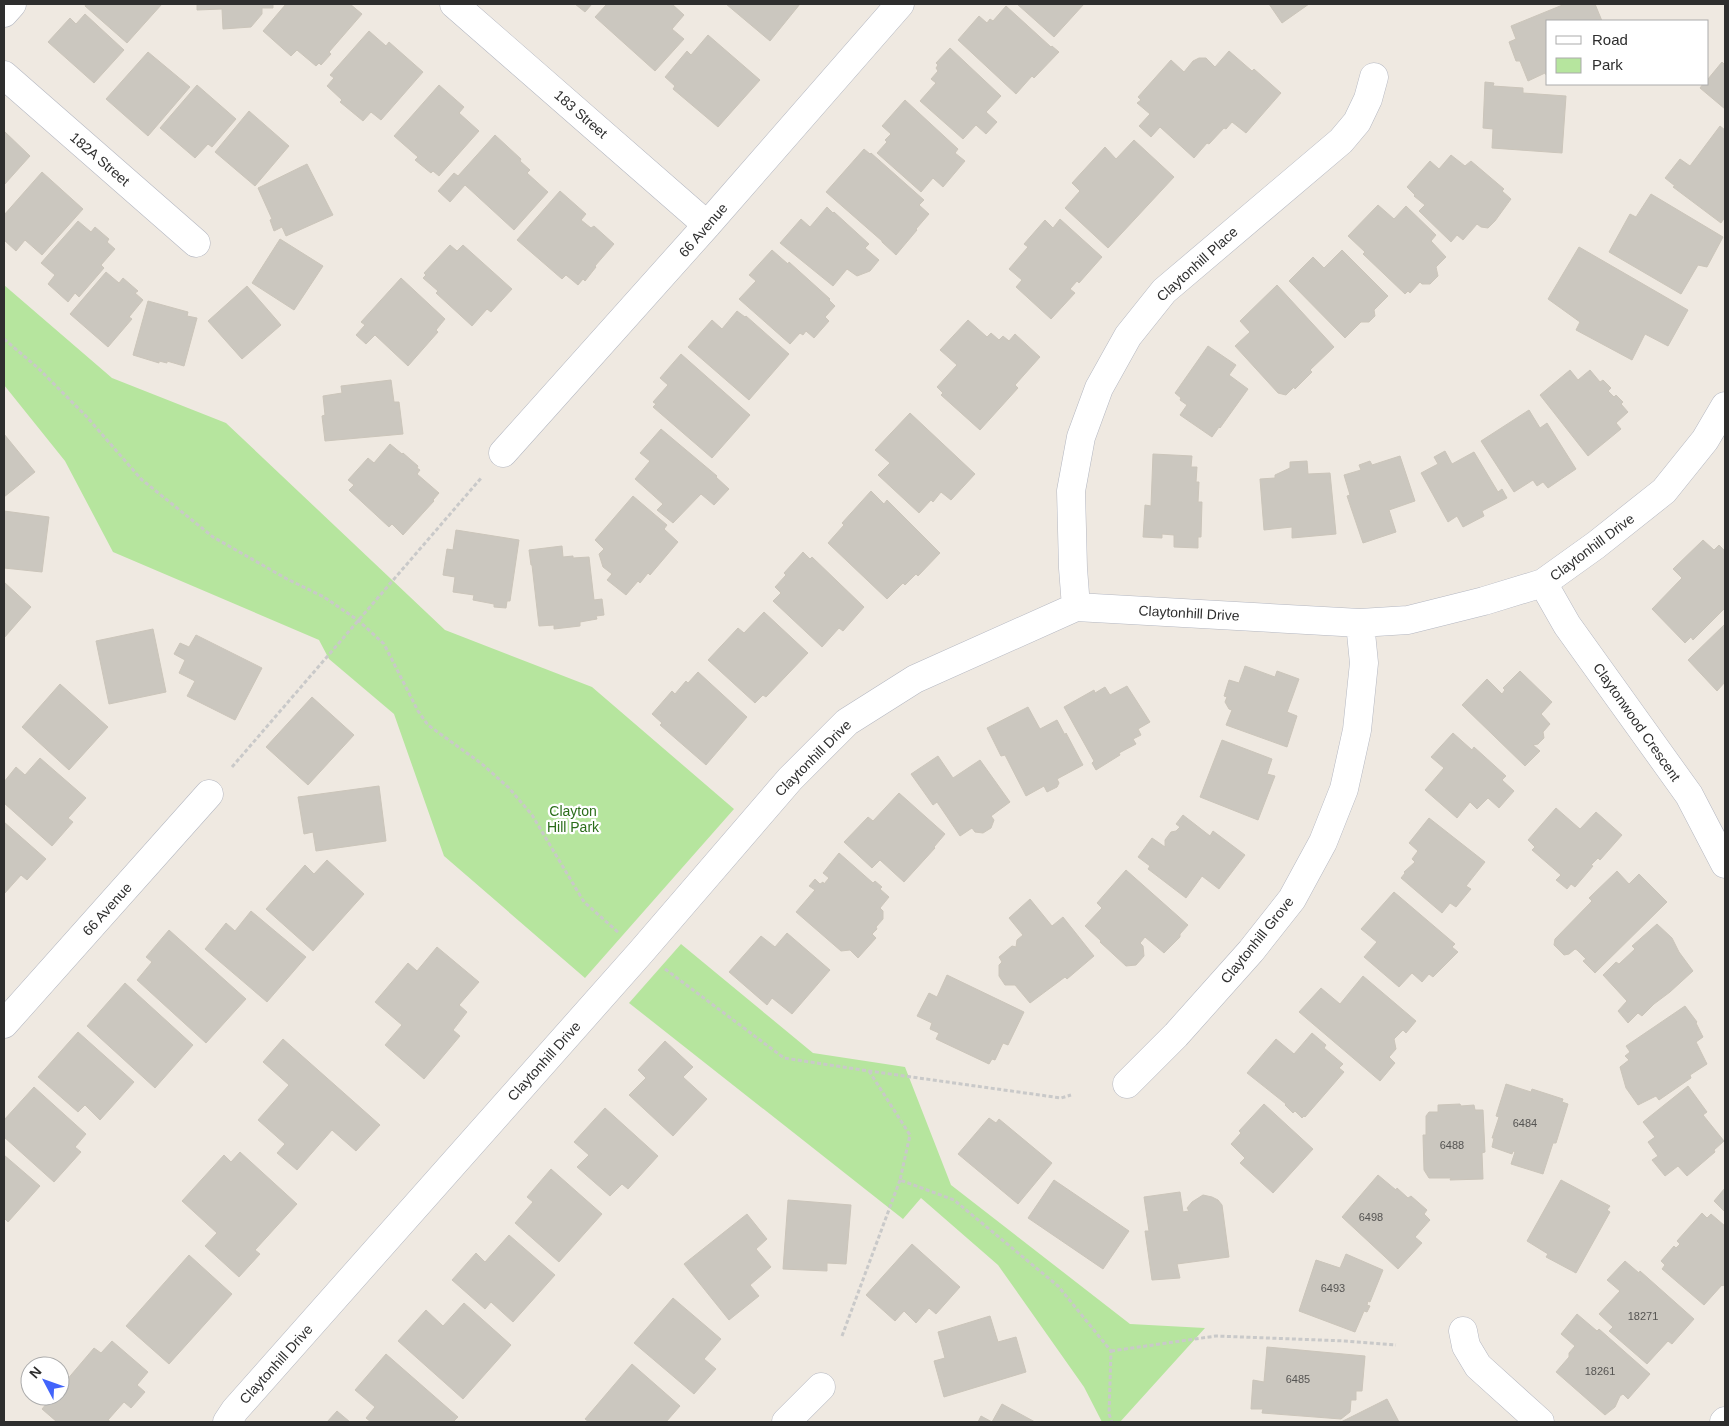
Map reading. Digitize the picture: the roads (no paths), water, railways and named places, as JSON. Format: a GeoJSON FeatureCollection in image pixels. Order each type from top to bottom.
{"type":"FeatureCollection","features":[{"type":"Feature","properties":{"kind":"street"},"geometry":{"type":"LineString","coordinates":[[4,13],[12,4]]}},
{"type":"Feature","properties":{"kind":"street","name":"183 Street"},"geometry":{"type":"LineString","coordinates":[[454,4],[707,225]]}},
{"type":"Feature","properties":{"kind":"street","name":"66 Avenue"},"geometry":{"type":"LineString","coordinates":[[503,453],[707,225],[900,4]]}},
{"type":"Feature","properties":{"kind":"street","name":"182A Street"},"geometry":{"type":"LineString","coordinates":[[4,75],[196,242]]}},
{"type":"Feature","properties":{"kind":"street","name":"Claytonhill Place"},"geometry":{"type":"LineString","coordinates":[[1076,606],[1072,568],[1071,491],[1081,438],[1099,388],[1128,336],[1164,291],[1341,141],[1357,122],[1368,100],[1374,77]]}},
{"type":"Feature","properties":{"kind":"street","name":"Claytonhill Drive"},"geometry":{"type":"LineString","coordinates":[[227,1422],[242,1402],[647,945],[790,779],[847,722],[915,679],[1076,606],[1360,623],[1408,620],[1484,601],[1543,583],[1596,545],[1664,491],[1705,440],[1725,406]]}},
{"type":"Feature","properties":{"kind":"street","name":"Claytonwood Crescent"},"geometry":{"type":"LineString","coordinates":[[1543,583],[1568,624],[1689,795],[1725,864]]}},
{"type":"Feature","properties":{"kind":"street","name":"Claytonhill Grove"},"geometry":{"type":"LineString","coordinates":[[1127,1084],[1176,1035],[1251,951],[1292,899],[1323,842],[1344,789],[1357,730],[1364,663],[1360,623]]}},
{"type":"Feature","properties":{"kind":"street","name":"66 Avenue"},"geometry":{"type":"LineString","coordinates":[[4,1024],[209,794]]}},
{"type":"Feature","properties":{"kind":"street"},"geometry":{"type":"LineString","coordinates":[[1463,1331],[1466,1346],[1478,1366],[1540,1422]]}},
{"type":"Feature","properties":{"kind":"street"},"geometry":{"type":"LineString","coordinates":[[786,1422],[821,1387]]}},
{"type":"Feature","properties":{"kind":"park label","name":"Clayton Hill Park"},"geometry":{"type":"Point","coordinates":[573,820]}}]}
